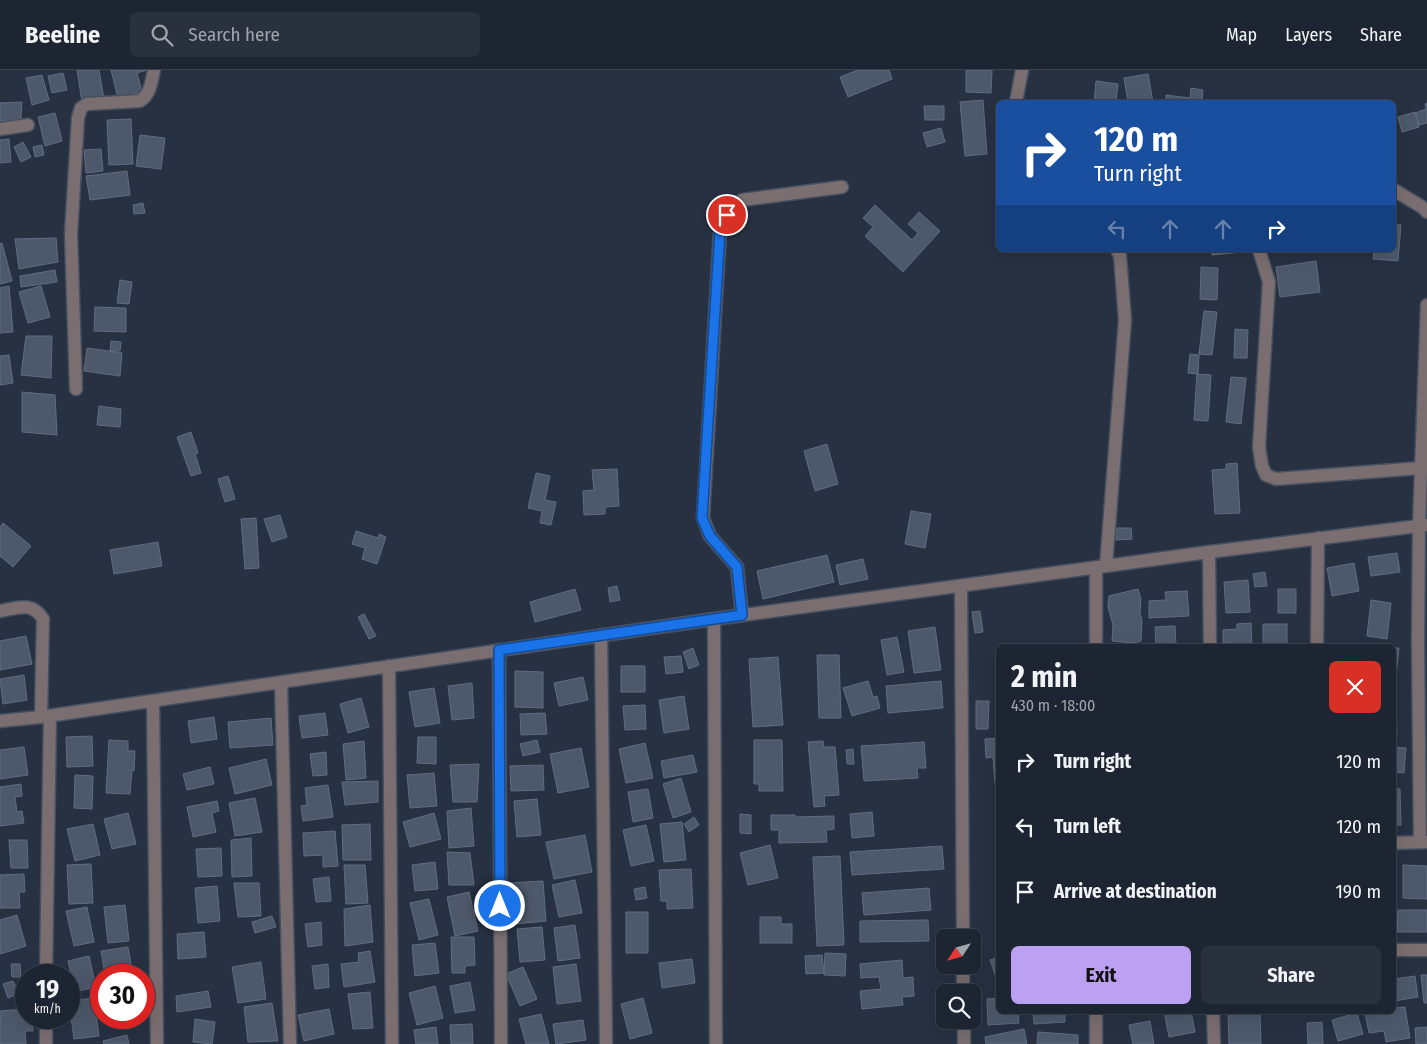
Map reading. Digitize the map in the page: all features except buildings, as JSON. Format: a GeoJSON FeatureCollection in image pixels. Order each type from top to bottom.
{"type":"FeatureCollection","features":[{"type":"Feature","properties":{"kind":"street"},"geometry":{"type":"LineString","coordinates":[[76,389],[71,234],[78,118],[81,108],[86,104],[140,101],[150,90],[154,70]]}},
{"type":"Feature","properties":{"kind":"street"},"geometry":{"type":"LineString","coordinates":[[1016,100],[1022,70]]}},
{"type":"Feature","properties":{"kind":"street"},"geometry":{"type":"LineString","coordinates":[[0,129],[28,125]]}},
{"type":"Feature","properties":{"kind":"street"},"geometry":{"type":"LineString","coordinates":[[742,615],[737,567],[710,536],[702,518],[720,231],[727,215],[742,200],[842,187]]}},
{"type":"Feature","properties":{"kind":"street"},"geometry":{"type":"LineString","coordinates":[[1396,191],[1422,206],[1427,212]]}},
{"type":"Feature","properties":{"kind":"street"},"geometry":{"type":"LineString","coordinates":[[1096,644],[1101,567],[1125,320],[1120,256],[1118,252]]}},
{"type":"Feature","properties":{"kind":"street"},"geometry":{"type":"LineString","coordinates":[[1260,252],[1269,282],[1259,447],[1262,466],[1266,475],[1276,479],[1421,468]]}},
{"type":"Feature","properties":{"kind":"street"},"geometry":{"type":"LineString","coordinates":[[1396,843],[1423,842],[1423,525],[1421,468],[1427,305]]}},
{"type":"Feature","properties":{"kind":"street"},"geometry":{"type":"LineString","coordinates":[[0,721],[152,701],[714,618],[1423,525]]}},
{"type":"Feature","properties":{"kind":"street"},"geometry":{"type":"LineString","coordinates":[[1317,644],[1318,538]]}},
{"type":"Feature","properties":{"kind":"street"},"geometry":{"type":"LineString","coordinates":[[1209,552],[1210,644]]}},
{"type":"Feature","properties":{"kind":"street"},"geometry":{"type":"LineString","coordinates":[[961,586],[963,929]]}},
{"type":"Feature","properties":{"kind":"street"},"geometry":{"type":"LineString","coordinates":[[0,611],[31,607],[39,611],[43,618],[46,964]]}},
{"type":"Feature","properties":{"kind":"street"},"geometry":{"type":"LineString","coordinates":[[714,618],[716,1044]]}},
{"type":"Feature","properties":{"kind":"street"},"geometry":{"type":"LineString","coordinates":[[601,635],[606,1044]]}},
{"type":"Feature","properties":{"kind":"street"},"geometry":{"type":"LineString","coordinates":[[499,650],[501,1044]]}},
{"type":"Feature","properties":{"kind":"street"},"geometry":{"type":"LineString","coordinates":[[389,666],[392,1044]]}},
{"type":"Feature","properties":{"kind":"street"},"geometry":{"type":"LineString","coordinates":[[281,682],[290,1044]]}},
{"type":"Feature","properties":{"kind":"street"},"geometry":{"type":"LineString","coordinates":[[152,701],[157,1044]]}},
{"type":"Feature","properties":{"kind":"street"},"geometry":{"type":"LineString","coordinates":[[1396,950],[1427,950]]}},
{"type":"Feature","properties":{"kind":"street"},"geometry":{"type":"LineString","coordinates":[[1096,1014],[1096,1044]]}},
{"type":"Feature","properties":{"kind":"street"},"geometry":{"type":"LineString","coordinates":[[1213,1014],[1214,1044]]}},
{"type":"Feature","properties":{"kind":"street"},"geometry":{"type":"LineString","coordinates":[[46,1029],[46,1044]]}},
{"type":"Feature","properties":{"kind":"street"},"geometry":{"type":"LineString","coordinates":[[964,1029],[964,1044]]}},
{"type":"Feature","properties":{"kind":"route"},"geometry":{"type":"LineString","coordinates":[[500,906],[499,650],[742,615],[737,567],[710,536],[702,518],[720,231],[727,215]]}}]}
